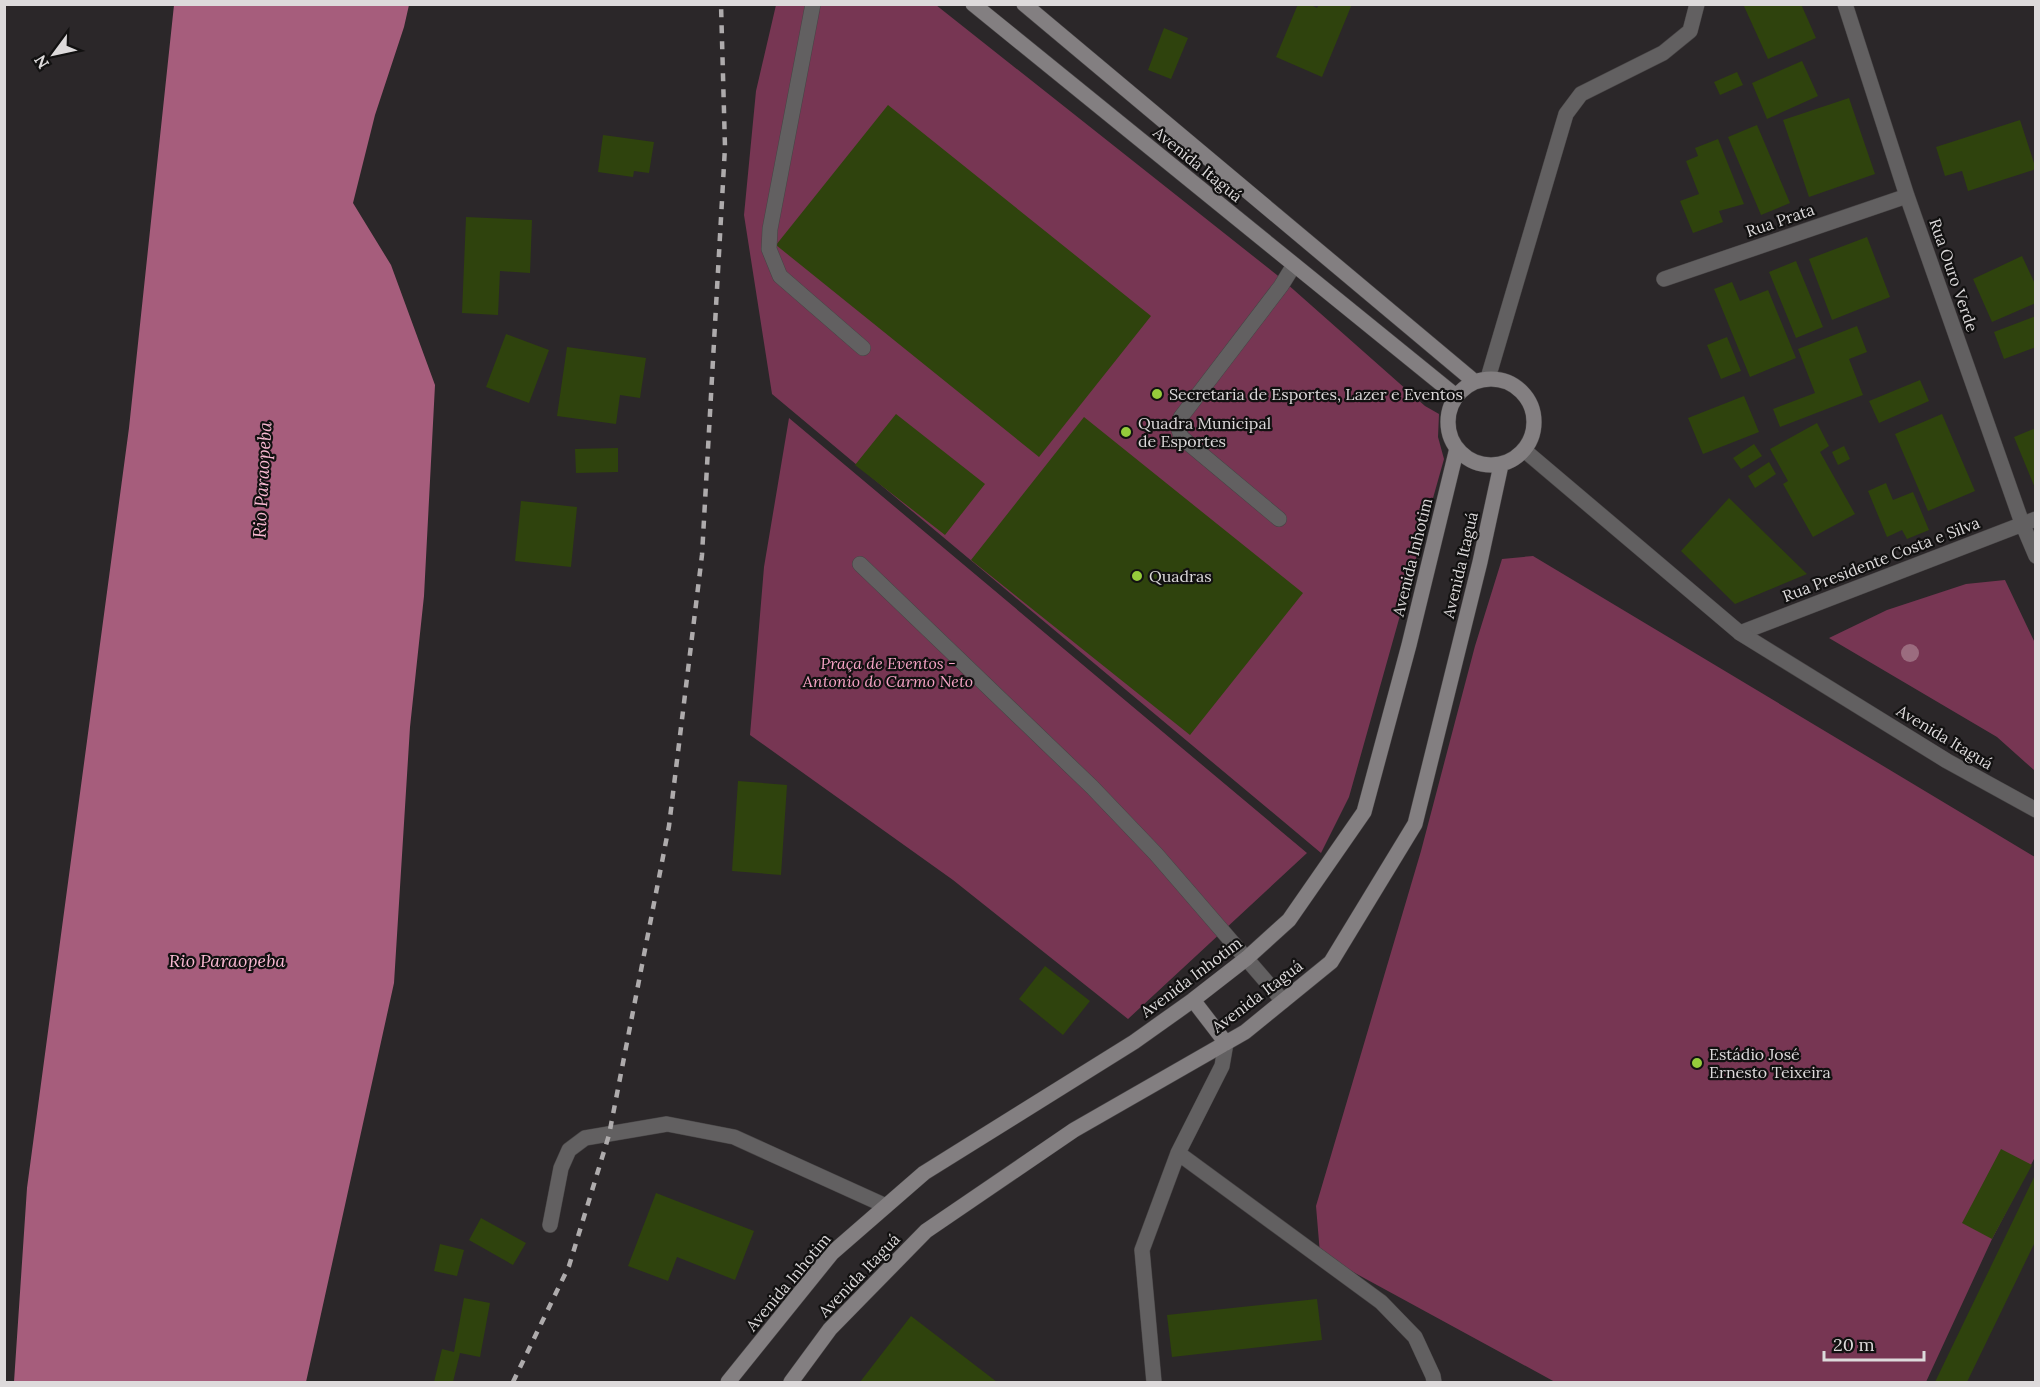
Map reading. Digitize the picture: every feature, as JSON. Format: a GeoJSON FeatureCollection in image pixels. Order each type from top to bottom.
{"type":"FeatureCollection","features":[{"type":"Feature","properties":{"kind":"main road","name":"Avenida Itaguá"},"geometry":{"type":"LineString","coordinates":[[973,4],[1456,396]]}},
{"type":"Feature","properties":{"kind":"main road","name":"Avenida Itaguá"},"geometry":{"type":"LineString","coordinates":[[1024,4],[1481,380],[1503,380],[1516,386],[1527,396],[1535,423],[1532,438],[1524,450]]}},
{"type":"Feature","properties":{"kind":"main road"},"geometry":{"type":"LineString","coordinates":[[1481,380],[1464,388],[1456,396],[1450,409],[1448,422],[1457,448],[1466,457],[1477,463],[1488,465],[1500,465],[1517,457],[1524,450]]}},
{"type":"Feature","properties":{"kind":"main road","name":"Avenida Inhotim"},"geometry":{"type":"LineString","coordinates":[[728,1383],[832,1253],[924,1173],[1134,1042],[1194,1000],[1247,958],[1289,920],[1364,812],[1409,645],[1457,448]]}},
{"type":"Feature","properties":{"kind":"main road","name":"Avenida Itaguá"},"geometry":{"type":"LineString","coordinates":[[791,1383],[830,1329],[926,1231],[1074,1130],[1245,1032],[1331,962],[1415,824],[1480,562],[1500,465]]}},
{"type":"Feature","properties":{"kind":"main road"},"geometry":{"type":"LineString","coordinates":[[1194,1000],[1226,1043]]}},
{"type":"Feature","properties":{"kind":"street"},"geometry":{"type":"LineString","coordinates":[[813,4],[770,229],[769,249],[780,276],[862,348]]}},
{"type":"Feature","properties":{"kind":"street"},"geometry":{"type":"LineString","coordinates":[[1481,380],[1566,114],[1581,93],[1663,53],[1690,30],[1697,4]]}},
{"type":"Feature","properties":{"kind":"street","name":"Rua Ouro Verde"},"geometry":{"type":"LineString","coordinates":[[1845,4],[1907,196],[2029,521],[2036,556]]}},
{"type":"Feature","properties":{"kind":"street","name":"Rua Prata"},"geometry":{"type":"LineString","coordinates":[[1664,279],[1907,196]]}},
{"type":"Feature","properties":{"kind":"street"},"geometry":{"type":"LineString","coordinates":[[1279,519],[1180,436],[1178,426],[1181,417],[1294,266]]}},
{"type":"Feature","properties":{"kind":"street","name":"Avenida Itaguá"},"geometry":{"type":"LineString","coordinates":[[1524,450],[1740,633],[1947,761],[2036,810]]}},
{"type":"Feature","properties":{"kind":"street","name":"Rua Presidente Costa e Silva"},"geometry":{"type":"LineString","coordinates":[[1740,633],[2029,521]]}},
{"type":"Feature","properties":{"kind":"street"},"geometry":{"type":"LineString","coordinates":[[860,564],[1092,787],[1156,854],[1283,1001]]}},
{"type":"Feature","properties":{"kind":"street"},"geometry":{"type":"LineString","coordinates":[[1154,1383],[1142,1250],[1178,1153],[1222,1066],[1226,1043]]}},
{"type":"Feature","properties":{"kind":"street"},"geometry":{"type":"LineString","coordinates":[[550,1225],[561,1168],[569,1150],[585,1138],[667,1124],[734,1137],[886,1206]]}},
{"type":"Feature","properties":{"kind":"street"},"geometry":{"type":"LineString","coordinates":[[1178,1153],[1381,1302],[1415,1337],[1434,1376],[1434,1383]]}},
{"type":"Feature","properties":{"kind":"green space","name":"Quadra Municipal de Esportes"},"geometry":{"type":"Polygon","coordinates":[[[776,5],[936,5],[1277,275],[1425,406],[1439,414],[1438,437],[1444,459],[1349,797],[1321,853],[772,394],[744,215],[756,91],[776,5]]]}},
{"type":"Feature","properties":{"kind":"green space","name":"Praça de Eventos - Antonio do Carmo Neto"},"geometry":{"type":"Polygon","coordinates":[[[789,418],[1307,853],[1128,1019],[953,880],[750,735],[764,567],[789,418]]]}},
{"type":"Feature","properties":{"kind":"green space","name":"Estádio José Ernesto Teixeira"},"geometry":{"type":"Polygon","coordinates":[[[1533,556],[2035,857],[2035,1157],[1992,1239],[1926,1382],[1555,1382],[1320,1254],[1316,1206],[1421,851],[1475,646],[1502,559],[1533,556]]]}},
{"type":"Feature","properties":{"kind":"green space"},"geometry":{"type":"Polygon","coordinates":[[[2005,580],[2035,643],[2035,771],[1997,737],[1829,638],[1887,610],[1966,584],[2005,580]]]}},
{"type":"Feature","properties":{"kind":"water","name":"Rio Paraopeba"},"geometry":{"type":"Polygon","coordinates":[[[174,5],[409,5],[375,115],[353,203],[391,265],[435,385],[424,596],[410,727],[394,983],[306,1382],[14,1382],[27,1188],[129,428],[174,5]]]}},
{"type":"Feature","properties":{"kind":"building"},"geometry":{"type":"Polygon","coordinates":[[[1298,4],[1309,4],[1317,8],[1319,4],[1352,4],[1322,77],[1276,57],[1298,4]]]}},
{"type":"Feature","properties":{"kind":"building"},"geometry":{"type":"Polygon","coordinates":[[[1743,4],[1801,4],[1816,38],[1768,59],[1743,4]]]}},
{"type":"Feature","properties":{"kind":"building"},"geometry":{"type":"Polygon","coordinates":[[[1164,28],[1188,38],[1171,79],[1148,70],[1164,28]]]}},
{"type":"Feature","properties":{"kind":"building"},"geometry":{"type":"Polygon","coordinates":[[[1802,61],[1818,96],[1767,119],[1752,83],[1802,61]]]}},
{"type":"Feature","properties":{"kind":"building"},"geometry":{"type":"Polygon","coordinates":[[[1737,72],[1743,85],[1720,95],[1714,82],[1737,72]]]}},
{"type":"Feature","properties":{"kind":"building"},"geometry":{"type":"Polygon","coordinates":[[[1849,98],[1875,174],[1809,197],[1783,120],[1849,98]]]}},
{"type":"Feature","properties":{"kind":"building"},"geometry":{"type":"Polygon","coordinates":[[[888,105],[1151,316],[1039,457],[776,245],[888,105]]]}},
{"type":"Feature","properties":{"kind":"building"},"geometry":{"type":"Polygon","coordinates":[[[2020,120],[2036,169],[1968,191],[1962,171],[1945,176],[1936,147],[2020,120]]]}},
{"type":"Feature","properties":{"kind":"building"},"geometry":{"type":"Polygon","coordinates":[[[1757,125],[1790,203],[1761,215],[1728,137],[1757,125]]]}},
{"type":"Feature","properties":{"kind":"building"},"geometry":{"type":"Polygon","coordinates":[[[603,135],[654,142],[649,173],[634,171],[633,177],[598,172],[603,135]]]}},
{"type":"Feature","properties":{"kind":"building"},"geometry":{"type":"Polygon","coordinates":[[[1718,139],[1744,204],[1719,211],[1723,222],[1693,233],[1680,201],[1699,194],[1686,161],[1698,156],[1695,148],[1718,139]]]}},
{"type":"Feature","properties":{"kind":"building"},"geometry":{"type":"Polygon","coordinates":[[[466,217],[532,220],[530,273],[500,271],[498,315],[462,313],[466,217]]]}},
{"type":"Feature","properties":{"kind":"building"},"geometry":{"type":"Polygon","coordinates":[[[1867,237],[1890,297],[1832,320],[1809,259],[1867,237]]]}},
{"type":"Feature","properties":{"kind":"building"},"geometry":{"type":"Polygon","coordinates":[[[2022,256],[2036,286],[2036,303],[1992,322],[1973,279],[2022,256]]]}},
{"type":"Feature","properties":{"kind":"building"},"geometry":{"type":"Polygon","coordinates":[[[1796,261],[1823,327],[1796,338],[1769,272],[1796,261]]]}},
{"type":"Feature","properties":{"kind":"building"},"geometry":{"type":"Polygon","coordinates":[[[1732,282],[1740,301],[1768,290],[1796,358],[1750,377],[1714,289],[1732,282]]]}},
{"type":"Feature","properties":{"kind":"building"},"geometry":{"type":"Polygon","coordinates":[[[2036,316],[2036,347],[2004,359],[1994,332],[2036,316]]]}},
{"type":"Feature","properties":{"kind":"building"},"geometry":{"type":"Polygon","coordinates":[[[1857,326],[1867,352],[1849,359],[1863,395],[1780,427],[1773,409],[1815,393],[1798,349],[1857,326]]]}},
{"type":"Feature","properties":{"kind":"building"},"geometry":{"type":"Polygon","coordinates":[[[506,334],[549,350],[529,403],[486,387],[506,334]]]}},
{"type":"Feature","properties":{"kind":"building"},"geometry":{"type":"Polygon","coordinates":[[[1727,337],[1741,371],[1721,379],[1707,345],[1727,337]]]}},
{"type":"Feature","properties":{"kind":"building"},"geometry":{"type":"Polygon","coordinates":[[[567,347],[646,358],[640,398],[620,395],[616,424],[557,416],[567,347]]]}},
{"type":"Feature","properties":{"kind":"building"},"geometry":{"type":"Polygon","coordinates":[[[1920,380],[1929,401],[1879,423],[1869,401],[1920,380]]]}},
{"type":"Feature","properties":{"kind":"building"},"geometry":{"type":"Polygon","coordinates":[[[1744,396],[1759,432],[1703,454],[1688,418],[1744,396]]]}},
{"type":"Feature","properties":{"kind":"building"},"geometry":{"type":"Polygon","coordinates":[[[896,414],[985,484],[945,535],[855,465],[896,414]]]}},
{"type":"Feature","properties":{"kind":"building"},"geometry":{"type":"Polygon","coordinates":[[[1942,414],[1975,491],[1928,511],[1895,434],[1942,414]]]}},
{"type":"Feature","properties":{"kind":"building","name":"Quadras"},"geometry":{"type":"Polygon","coordinates":[[[1084,417],[1303,593],[1190,735],[971,560],[1084,417]]]}},
{"type":"Feature","properties":{"kind":"building"},"geometry":{"type":"Polygon","coordinates":[[[1817,423],[1829,446],[1820,452],[1855,514],[1813,537],[1783,484],[1788,481],[1770,449],[1817,423]]]}},
{"type":"Feature","properties":{"kind":"building"},"geometry":{"type":"Polygon","coordinates":[[[2036,428],[2036,488],[2035,488],[2014,437],[2036,428]]]}},
{"type":"Feature","properties":{"kind":"building"},"geometry":{"type":"Polygon","coordinates":[[[1754,444],[1762,456],[1741,469],[1733,458],[1754,444]]]}},
{"type":"Feature","properties":{"kind":"building"},"geometry":{"type":"Polygon","coordinates":[[[1844,446],[1850,459],[1838,465],[1832,452],[1844,446]]]}},
{"type":"Feature","properties":{"kind":"building"},"geometry":{"type":"Polygon","coordinates":[[[618,448],[618,472],[576,473],[575,449],[618,448]]]}},
{"type":"Feature","properties":{"kind":"building"},"geometry":{"type":"Polygon","coordinates":[[[1769,462],[1776,474],[1755,488],[1748,476],[1769,462]]]}},
{"type":"Feature","properties":{"kind":"building"},"geometry":{"type":"Polygon","coordinates":[[[1886,483],[1893,500],[1913,492],[1929,530],[1907,539],[1902,530],[1887,537],[1868,491],[1886,483]]]}},
{"type":"Feature","properties":{"kind":"building"},"geometry":{"type":"Polygon","coordinates":[[[1729,498],[1807,574],[1735,604],[1681,551],[1729,498]]]}},
{"type":"Feature","properties":{"kind":"building"},"geometry":{"type":"Polygon","coordinates":[[[521,501],[577,507],[571,567],[515,561],[521,501]]]}},
{"type":"Feature","properties":{"kind":"building"},"geometry":{"type":"Polygon","coordinates":[[[738,781],[787,785],[781,875],[732,871],[738,781]]]}},
{"type":"Feature","properties":{"kind":"building"},"geometry":{"type":"Polygon","coordinates":[[[1045,966],[1090,1001],[1063,1035],[1019,999],[1045,966]]]}},
{"type":"Feature","properties":{"kind":"building"},"geometry":{"type":"Polygon","coordinates":[[[2001,1149],[2032,1165],[1992,1239],[1962,1223],[2001,1149]]]}},
{"type":"Feature","properties":{"kind":"building"},"geometry":{"type":"Polygon","coordinates":[[[2036,1173],[2036,1240],[1967,1382],[1935,1382],[2036,1173]]]}},
{"type":"Feature","properties":{"kind":"building"},"geometry":{"type":"Polygon","coordinates":[[[656,1193],[754,1231],[735,1280],[677,1257],[668,1281],[628,1266],[656,1193]]]}},
{"type":"Feature","properties":{"kind":"building"},"geometry":{"type":"Polygon","coordinates":[[[481,1218],[526,1243],[513,1265],[469,1240],[481,1218]]]}},
{"type":"Feature","properties":{"kind":"building"},"geometry":{"type":"Polygon","coordinates":[[[440,1244],[464,1250],[457,1276],[434,1271],[440,1244]]]}},
{"type":"Feature","properties":{"kind":"building"},"geometry":{"type":"Polygon","coordinates":[[[464,1298],[490,1303],[480,1357],[460,1353],[453,1382],[434,1382],[442,1349],[454,1352],[464,1298]]]}},
{"type":"Feature","properties":{"kind":"building"},"geometry":{"type":"Polygon","coordinates":[[[1317,1299],[1322,1340],[1172,1357],[1167,1315],[1317,1299]]]}},
{"type":"Feature","properties":{"kind":"building"},"geometry":{"type":"Polygon","coordinates":[[[911,1316],[997,1382],[860,1382],[911,1316]]]}},
{"type":"Feature","properties":{"kind":"railway"},"geometry":{"type":"LineString","coordinates":[[513,1382],[569,1266],[609,1135],[669,826],[702,555],[725,147],[721,4]]}},
{"type":"Feature","properties":{"kind":"place","name":"Secretaria de Esportes, Lazer e Eventos"},"geometry":{"type":"Point","coordinates":[1157,394]}},
{"type":"Feature","properties":{"kind":"place","name":"Quadra Municipal de Esportes"},"geometry":{"type":"Point","coordinates":[1126,432]}},
{"type":"Feature","properties":{"kind":"place","name":"Quadras"},"geometry":{"type":"Point","coordinates":[1137,576]}},
{"type":"Feature","properties":{"kind":"place","name":"Estádio José Ernesto Teixeira"},"geometry":{"type":"Point","coordinates":[1697,1063]}}]}
